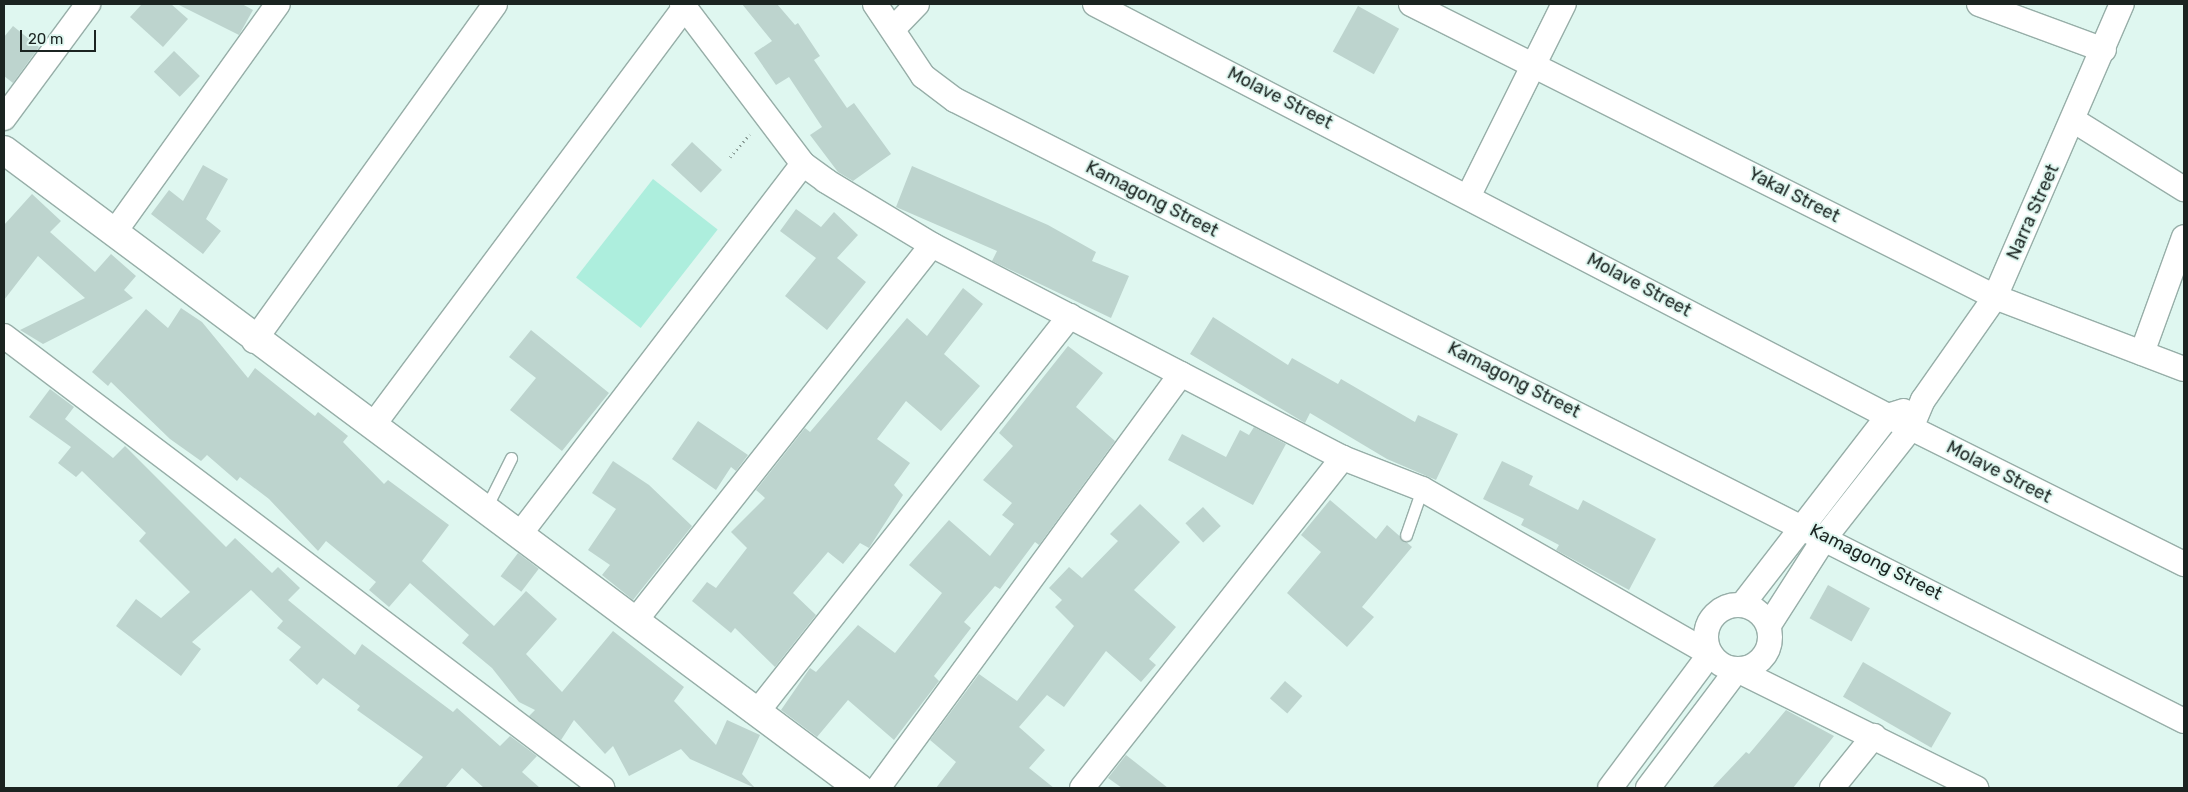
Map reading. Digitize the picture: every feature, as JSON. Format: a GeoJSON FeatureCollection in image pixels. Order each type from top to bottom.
{"type":"FeatureCollection","features":[{"type":"Feature","properties":{"kind":"street"},"geometry":{"type":"LineString","coordinates":[[4,118],[88,4]]}},
{"type":"Feature","properties":{"kind":"street"},"geometry":{"type":"LineString","coordinates":[[116,230],[278,4]]}},
{"type":"Feature","properties":{"kind":"street"},"geometry":{"type":"LineString","coordinates":[[254,341],[495,4]]}},
{"type":"Feature","properties":{"kind":"street","name":"Kamagong Street"},"geometry":{"type":"LineString","coordinates":[[875,4],[894,28],[923,76],[955,100],[1816,532],[2184,721]]}},
{"type":"Feature","properties":{"kind":"street"},"geometry":{"type":"LineString","coordinates":[[894,28],[917,4]]}},
{"type":"Feature","properties":{"kind":"street","name":"Molave Street"},"geometry":{"type":"LineString","coordinates":[[1095,4],[1469,195],[1888,416]]}},
{"type":"Feature","properties":{"kind":"street","name":"Yakal Street"},"geometry":{"type":"LineString","coordinates":[[1411,4],[1995,297],[2184,369]]}},
{"type":"Feature","properties":{"kind":"street"},"geometry":{"type":"LineString","coordinates":[[1469,195],[1564,4]]}},
{"type":"Feature","properties":{"kind":"street"},"geometry":{"type":"LineString","coordinates":[[1979,4],[2104,50]]}},
{"type":"Feature","properties":{"kind":"street","name":"Narra Street"},"geometry":{"type":"LineString","coordinates":[[1742,605],[1816,532],[1915,417],[1995,297],[2104,50],[2122,4]]}},
{"type":"Feature","properties":{"kind":"street"},"geometry":{"type":"LineString","coordinates":[[374,424],[684,6],[803,164],[932,245],[1343,458],[1422,489],[1710,654],[1717,662],[1874,736],[1976,788]]}},
{"type":"Feature","properties":{"kind":"street"},"geometry":{"type":"LineString","coordinates":[[2073,120],[2184,189]]}},
{"type":"Feature","properties":{"kind":"street"},"geometry":{"type":"LineString","coordinates":[[4,150],[116,230],[254,341],[374,424],[859,788]]}},
{"type":"Feature","properties":{"kind":"street"},"geometry":{"type":"LineString","coordinates":[[520,534],[803,164]]}},
{"type":"Feature","properties":{"kind":"street"},"geometry":{"type":"LineString","coordinates":[[2142,353],[2184,238]]}},
{"type":"Feature","properties":{"kind":"street"},"geometry":{"type":"LineString","coordinates":[[636,621],[932,245]]}},
{"type":"Feature","properties":{"kind":"street"},"geometry":{"type":"LineString","coordinates":[[757,712],[1070,316]]}},
{"type":"Feature","properties":{"kind":"street"},"geometry":{"type":"LineString","coordinates":[[4,336],[602,788]]}},
{"type":"Feature","properties":{"kind":"street"},"geometry":{"type":"LineString","coordinates":[[878,788],[1182,374]]}},
{"type":"Feature","properties":{"kind":"street"},"geometry":{"type":"LineString","coordinates":[[1888,416],[1915,417]]}},
{"type":"Feature","properties":{"kind":"street","name":"Narra Street"},"geometry":{"type":"LineString","coordinates":[[1769,625],[1816,532],[1888,416]]}},
{"type":"Feature","properties":{"kind":"street","name":"Molave Street"},"geometry":{"type":"LineString","coordinates":[[1915,417],[2184,564]]}},
{"type":"Feature","properties":{"kind":"street"},"geometry":{"type":"LineString","coordinates":[[1082,788],[1343,458]]}},
{"type":"Feature","properties":{"kind":"street"},"geometry":{"type":"LineString","coordinates":[[1610,788],[1710,654],[1708,624],[1722,608],[1742,605],[1758,611],[1769,625],[1771,636],[1765,656],[1737,670],[1648,788]]}},
{"type":"Feature","properties":{"kind":"street"},"geometry":{"type":"LineString","coordinates":[[1832,788],[1874,736]]}},
{"type":"Feature","properties":{"kind":"lane"},"geometry":{"type":"LineString","coordinates":[[486,508],[511,458]]}},
{"type":"Feature","properties":{"kind":"lane"},"geometry":{"type":"LineString","coordinates":[[1406,535],[1422,489]]}},
{"type":"Feature","properties":{"kind":"green space"},"geometry":{"type":"Polygon","coordinates":[[[653,179],[718,229],[641,328],[576,278],[653,179]]]}},
{"type":"Feature","properties":{"kind":"building"},"geometry":{"type":"Polygon","coordinates":[[[142,4],[171,4],[188,19],[163,47],[130,17],[142,4]]]}},
{"type":"Feature","properties":{"kind":"building"},"geometry":{"type":"Polygon","coordinates":[[[177,4],[242,4],[253,10],[239,35],[177,4]]]}},
{"type":"Feature","properties":{"kind":"building"},"geometry":{"type":"Polygon","coordinates":[[[742,4],[777,4],[795,25],[798,23],[820,56],[814,60],[847,108],[854,103],[891,154],[853,181],[838,172],[810,135],[822,127],[789,77],[776,85],[754,53],[772,41],[742,4]]]}},
{"type":"Feature","properties":{"kind":"building"},"geometry":{"type":"Polygon","coordinates":[[[1358,6],[1399,29],[1374,74],[1333,51],[1358,6]]]}},
{"type":"Feature","properties":{"kind":"building"},"geometry":{"type":"Polygon","coordinates":[[[13,26],[39,47],[13,83],[4,76],[4,37],[13,26]]]}},
{"type":"Feature","properties":{"kind":"building"},"geometry":{"type":"Polygon","coordinates":[[[174,51],[200,76],[180,97],[154,72],[174,51]]]}},
{"type":"Feature","properties":{"kind":"building"},"geometry":{"type":"Polygon","coordinates":[[[692,142],[722,170],[701,193],[671,165],[692,142]]]}},
{"type":"Feature","properties":{"kind":"building"},"geometry":{"type":"Polygon","coordinates":[[[203,165],[228,179],[206,219],[221,231],[203,254],[151,214],[169,190],[183,201],[203,165]]]}},
{"type":"Feature","properties":{"kind":"building"},"geometry":{"type":"Polygon","coordinates":[[[912,166],[1048,225],[1096,252],[1092,261],[1129,276],[1111,318],[992,261],[997,251],[896,207],[912,166]]]}},
{"type":"Feature","properties":{"kind":"building"},"geometry":{"type":"Polygon","coordinates":[[[32,194],[61,221],[50,232],[95,272],[111,254],[136,276],[124,290],[133,298],[43,344],[20,330],[85,298],[38,256],[4,300],[4,225],[32,194]]]}},
{"type":"Feature","properties":{"kind":"building"},"geometry":{"type":"Polygon","coordinates":[[[796,209],[821,227],[834,212],[858,235],[837,258],[866,282],[827,330],[785,296],[816,258],[780,231],[796,209]]]}},
{"type":"Feature","properties":{"kind":"building"},"geometry":{"type":"Polygon","coordinates":[[[963,288],[983,304],[944,354],[980,386],[941,431],[906,401],[877,439],[910,463],[894,485],[903,495],[869,548],[860,543],[843,564],[828,552],[793,593],[816,615],[775,667],[735,628],[731,633],[692,601],[707,582],[716,588],[747,548],[731,532],[765,498],[756,490],[805,428],[810,432],[907,318],[927,336],[963,288]]]}},
{"type":"Feature","properties":{"kind":"building"},"geometry":{"type":"Polygon","coordinates":[[[181,308],[202,322],[248,378],[255,368],[315,416],[318,412],[348,436],[343,442],[384,484],[388,480],[449,525],[422,561],[494,626],[526,591],[557,619],[526,654],[562,692],[613,631],[684,687],[674,701],[716,745],[727,720],[760,735],[742,774],[755,788],[690,759],[681,749],[629,776],[613,746],[605,754],[574,720],[561,740],[529,716],[535,710],[519,702],[492,668],[462,643],[469,635],[410,583],[389,607],[369,590],[376,582],[326,541],[318,551],[269,499],[240,477],[237,481],[207,455],[201,461],[170,439],[111,382],[108,386],[92,372],[146,309],[168,328],[181,308]]]}},
{"type":"Feature","properties":{"kind":"building"},"geometry":{"type":"Polygon","coordinates":[[[1213,317],[1288,365],[1292,358],[1338,384],[1341,379],[1415,422],[1418,415],[1458,434],[1436,480],[1387,459],[1310,413],[1305,423],[1190,354],[1213,317]]]}},
{"type":"Feature","properties":{"kind":"building"},"geometry":{"type":"Polygon","coordinates":[[[531,330],[609,393],[562,451],[510,410],[536,378],[509,357],[531,330]]]}},
{"type":"Feature","properties":{"kind":"building"},"geometry":{"type":"Polygon","coordinates":[[[1068,346],[1103,373],[1076,407],[1115,441],[1039,545],[1035,542],[1000,589],[995,586],[964,622],[971,628],[934,676],[939,681],[894,740],[848,700],[817,737],[781,710],[810,668],[816,672],[858,625],[895,653],[942,593],[909,565],[949,520],[990,556],[1014,524],[1002,515],[1012,503],[983,480],[1013,446],[999,433],[1068,346]]]}},
{"type":"Feature","properties":{"kind":"building"},"geometry":{"type":"Polygon","coordinates":[[[50,389],[74,407],[65,419],[113,458],[125,446],[226,547],[235,538],[272,573],[278,567],[300,588],[288,600],[355,655],[362,644],[453,712],[457,708],[500,746],[510,736],[537,756],[522,772],[540,788],[484,788],[462,768],[445,788],[396,788],[423,757],[357,710],[360,706],[323,678],[317,685],[289,660],[301,647],[277,628],[283,621],[251,590],[192,642],[201,649],[181,676],[116,626],[136,599],[161,618],[190,592],[139,541],[146,533],[82,471],[76,477],[58,463],[71,447],[29,417],[50,389]]]}},
{"type":"Feature","properties":{"kind":"building"},"geometry":{"type":"Polygon","coordinates":[[[698,421],[748,455],[736,471],[731,467],[716,490],[672,459],[698,421]]]}},
{"type":"Feature","properties":{"kind":"building"},"geometry":{"type":"Polygon","coordinates":[[[1254,427],[1286,444],[1253,505],[1168,460],[1182,434],[1226,457],[1240,430],[1249,435],[1254,427]]]}},
{"type":"Feature","properties":{"kind":"building"},"geometry":{"type":"Polygon","coordinates":[[[613,461],[649,485],[692,526],[633,600],[602,575],[610,565],[588,550],[616,509],[592,493],[613,461]]]}},
{"type":"Feature","properties":{"kind":"building"},"geometry":{"type":"Polygon","coordinates":[[[1502,461],[1533,476],[1529,485],[1578,510],[1583,500],[1656,539],[1629,590],[1556,550],[1559,545],[1521,525],[1524,519],[1483,499],[1502,461]]]}},
{"type":"Feature","properties":{"kind":"building"},"geometry":{"type":"Polygon","coordinates":[[[1330,500],[1376,539],[1387,525],[1412,547],[1362,607],[1374,617],[1347,647],[1287,593],[1321,552],[1301,535],[1330,500]]]}},
{"type":"Feature","properties":{"kind":"building"},"geometry":{"type":"Polygon","coordinates":[[[1140,504],[1180,542],[1134,590],[1176,627],[1149,659],[1156,665],[1141,682],[1106,651],[1064,707],[1047,695],[1019,727],[1045,750],[1029,768],[1054,788],[936,788],[956,762],[930,740],[979,674],[1017,701],[1074,626],[1055,607],[1062,600],[1049,588],[1069,567],[1082,578],[1118,541],[1110,534],[1140,504]]]}},
{"type":"Feature","properties":{"kind":"building"},"geometry":{"type":"Polygon","coordinates":[[[1203,507],[1221,526],[1203,542],[1185,523],[1203,507]]]}},
{"type":"Feature","properties":{"kind":"building"},"geometry":{"type":"Polygon","coordinates":[[[518,553],[539,569],[521,592],[501,576],[518,553]]]}},
{"type":"Feature","properties":{"kind":"building"},"geometry":{"type":"Polygon","coordinates":[[[1828,585],[1870,608],[1852,642],[1810,618],[1828,585]]]}},
{"type":"Feature","properties":{"kind":"building"},"geometry":{"type":"Polygon","coordinates":[[[1863,662],[1951,713],[1931,748],[1843,697],[1863,662]]]}},
{"type":"Feature","properties":{"kind":"building"},"geometry":{"type":"Polygon","coordinates":[[[1285,681],[1302,696],[1287,713],[1270,698],[1285,681]]]}},
{"type":"Feature","properties":{"kind":"building"},"geometry":{"type":"Polygon","coordinates":[[[1786,710],[1834,736],[1793,788],[1712,788],[1746,752],[1749,754],[1786,710]]]}},
{"type":"Feature","properties":{"kind":"building"},"geometry":{"type":"Polygon","coordinates":[[[1126,755],[1168,788],[1122,788],[1108,778],[1126,755]]]}}]}
